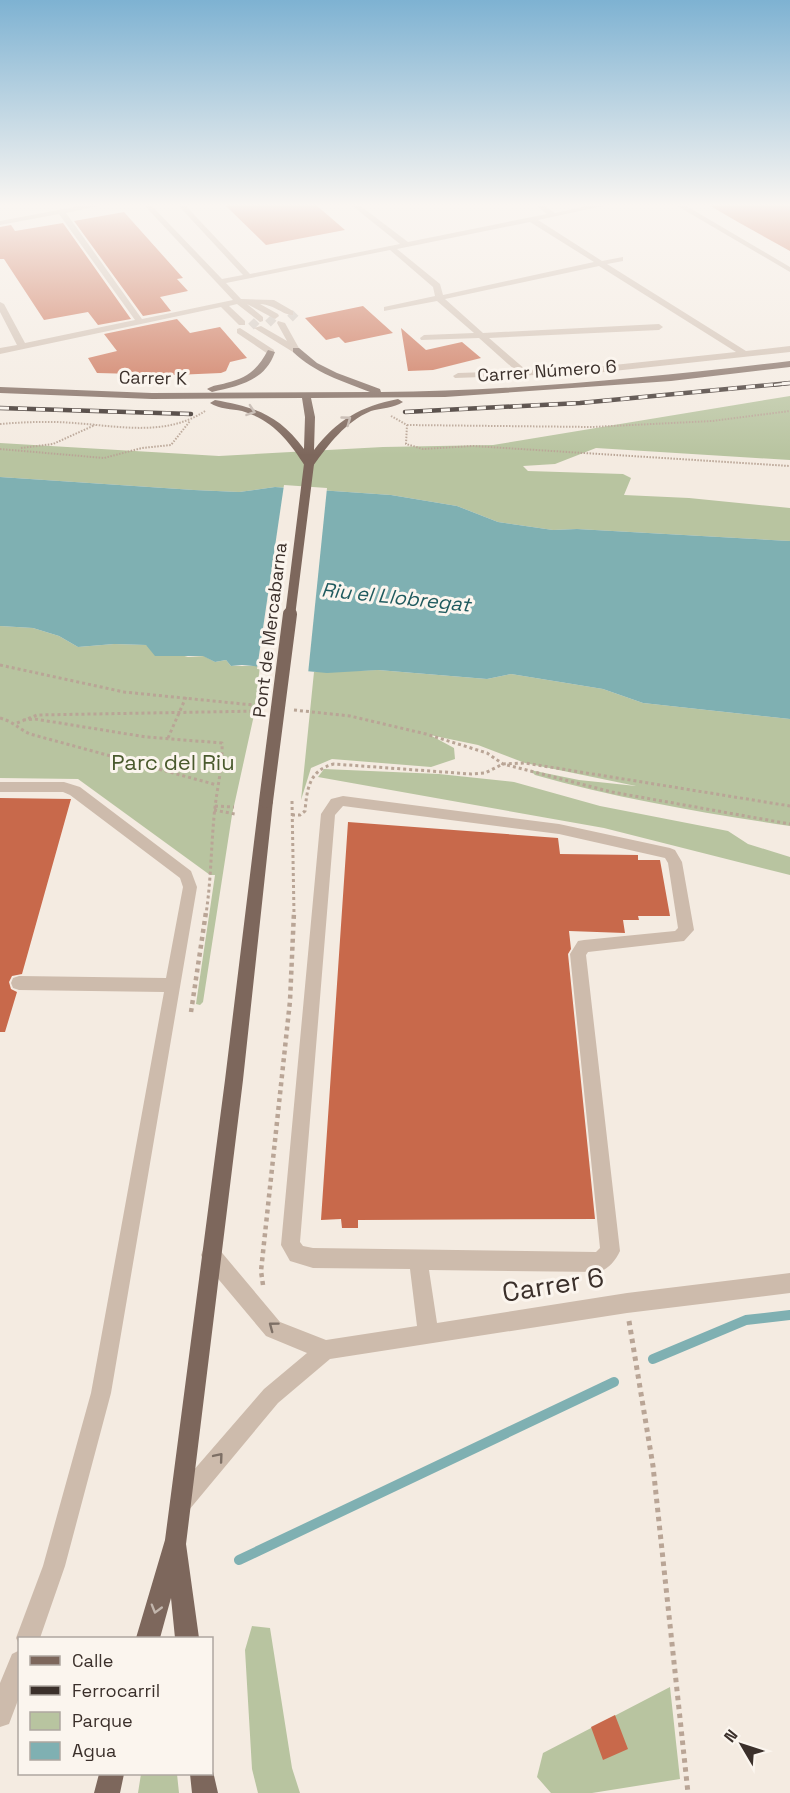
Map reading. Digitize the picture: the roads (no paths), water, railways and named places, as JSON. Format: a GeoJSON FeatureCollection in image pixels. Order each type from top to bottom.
{"type":"FeatureCollection","features":[{"type":"Feature","properties":{"kind":"main road"},"geometry":{"type":"LineString","coordinates":[[296,350],[305,359],[337,378],[385,395]]}},
{"type":"Feature","properties":{"kind":"main road"},"geometry":{"type":"LineString","coordinates":[[184,395],[247,380],[263,369],[268,363],[271,352]]}},
{"type":"Feature","properties":{"kind":"main road","name":"Carrer Número 6"},"geometry":{"type":"LineString","coordinates":[[306,396],[445,394],[660,379],[790,364]]}},
{"type":"Feature","properties":{"kind":"main road","name":"Carrer K"},"geometry":{"type":"LineString","coordinates":[[0,390],[152,396],[306,396]]}},
{"type":"Feature","properties":{"kind":"main road"},"geometry":{"type":"LineString","coordinates":[[152,396],[241,407],[272,419],[293,438],[309,464],[340,424],[352,416],[375,406],[445,394]]}},
{"type":"Feature","properties":{"kind":"main road","name":"Pont de Mercabarna"},"geometry":{"type":"LineString","coordinates":[[176,1540],[309,464],[310,417],[306,396]]}},
{"type":"Feature","properties":{"kind":"main road"},"geometry":{"type":"LineString","coordinates":[[148,1637],[176,1540]]}},
{"type":"Feature","properties":{"kind":"main road"},"geometry":{"type":"LineString","coordinates":[[176,1540],[187,1637]]}},
{"type":"Feature","properties":{"kind":"main road"},"geometry":{"type":"LineString","coordinates":[[106,1793],[111,1775]]}},
{"type":"Feature","properties":{"kind":"main road"},"geometry":{"type":"LineString","coordinates":[[202,1775],[205,1793]]}},
{"type":"Feature","properties":{"kind":"street"},"geometry":{"type":"LineString","coordinates":[[116,288],[141,323]]}},
{"type":"Feature","properties":{"kind":"street"},"geometry":{"type":"LineString","coordinates":[[225,288],[296,350]]}},
{"type":"Feature","properties":{"kind":"street"},"geometry":{"type":"LineString","coordinates":[[437,288],[438,294],[524,373]]}},
{"type":"Feature","properties":{"kind":"street"},"geometry":{"type":"LineString","coordinates":[[438,294],[464,288]]}},
{"type":"Feature","properties":{"kind":"street"},"geometry":{"type":"LineString","coordinates":[[387,305],[471,288]]}},
{"type":"Feature","properties":{"kind":"street"},"geometry":{"type":"LineString","coordinates":[[639,288],[746,355]]}},
{"type":"Feature","properties":{"kind":"street"},"geometry":{"type":"LineString","coordinates":[[239,302],[254,306],[264,322],[296,350]]}},
{"type":"Feature","properties":{"kind":"street"},"geometry":{"type":"LineString","coordinates":[[0,351],[226,307],[239,302],[268,303],[264,322],[271,352]]}},
{"type":"Feature","properties":{"kind":"street"},"geometry":{"type":"LineString","coordinates":[[0,304],[22,346]]}},
{"type":"Feature","properties":{"kind":"street"},"geometry":{"type":"LineString","coordinates":[[226,307],[264,322],[296,350]]}},
{"type":"Feature","properties":{"kind":"street"},"geometry":{"type":"LineString","coordinates":[[424,338],[659,327]]}},
{"type":"Feature","properties":{"kind":"street"},"geometry":{"type":"LineString","coordinates":[[296,350],[297,330]]}},
{"type":"Feature","properties":{"kind":"street"},"geometry":{"type":"LineString","coordinates":[[458,376],[595,370],[790,349]]}},
{"type":"Feature","properties":{"kind":"street"},"geometry":{"type":"LineString","coordinates":[[0,787],[64,787],[75,791],[186,875],[190,886],[101,1393],[54,1566],[28,1637]]}},
{"type":"Feature","properties":{"kind":"street"},"geometry":{"type":"LineString","coordinates":[[343,801],[559,829],[670,854],[675,862],[686,930],[679,937],[584,946],[578,954],[610,1251],[600,1262],[418,1260],[313,1258],[297,1254],[290,1245],[328,814],[336,803],[343,801]]}},
{"type":"Feature","properties":{"kind":"street"},"geometry":{"type":"LineString","coordinates":[[19,983],[174,985]]}},
{"type":"Feature","properties":{"kind":"street"},"geometry":{"type":"LineString","coordinates":[[181,1502],[271,1396],[326,1350],[273,1329],[240,1293],[211,1256]]}},
{"type":"Feature","properties":{"kind":"street"},"geometry":{"type":"LineString","coordinates":[[418,1260],[428,1333]]}},
{"type":"Feature","properties":{"kind":"street","name":"Carrer 6"},"geometry":{"type":"LineString","coordinates":[[326,1350],[627,1303],[790,1283]]}},
{"type":"Feature","properties":{"kind":"street"},"geometry":{"type":"LineString","coordinates":[[0,1715],[18,1667]]}},
{"type":"Feature","properties":{"kind":"water","name":"Riu el Llobregat"},"geometry":{"type":"Polygon","coordinates":[[[0,477],[194,490],[239,492],[275,487],[391,495],[457,506],[498,522],[553,530],[577,529],[790,541],[790,719],[643,703],[603,689],[511,674],[487,679],[378,670],[327,673],[231,666],[226,660],[215,662],[203,656],[155,656],[146,645],[114,644],[78,647],[59,636],[33,628],[0,626],[0,477]]]}},
{"type":"Feature","properties":{"kind":"waterway"},"geometry":{"type":"LineString","coordinates":[[653,1359],[746,1320],[790,1315]]}},
{"type":"Feature","properties":{"kind":"waterway"},"geometry":{"type":"LineString","coordinates":[[239,1560],[614,1382]]}},
{"type":"Feature","properties":{"kind":"tunnel"},"geometry":{"type":"LineString","coordinates":[[290,313],[297,320]]}},
{"type":"Feature","properties":{"kind":"tunnel"},"geometry":{"type":"LineString","coordinates":[[268,318],[274,324]]}},
{"type":"Feature","properties":{"kind":"tunnel"},"geometry":{"type":"LineString","coordinates":[[251,321],[258,328]]}},
{"type":"Feature","properties":{"kind":"railway"},"geometry":{"type":"LineString","coordinates":[[405,412],[580,403],[790,383],[774,385]]}},
{"type":"Feature","properties":{"kind":"railway"},"geometry":{"type":"LineString","coordinates":[[0,408],[191,414]]}},
{"type":"Feature","properties":{"kind":"park label","name":"Parc del Riu"},"geometry":{"type":"Point","coordinates":[173,762]}}]}
